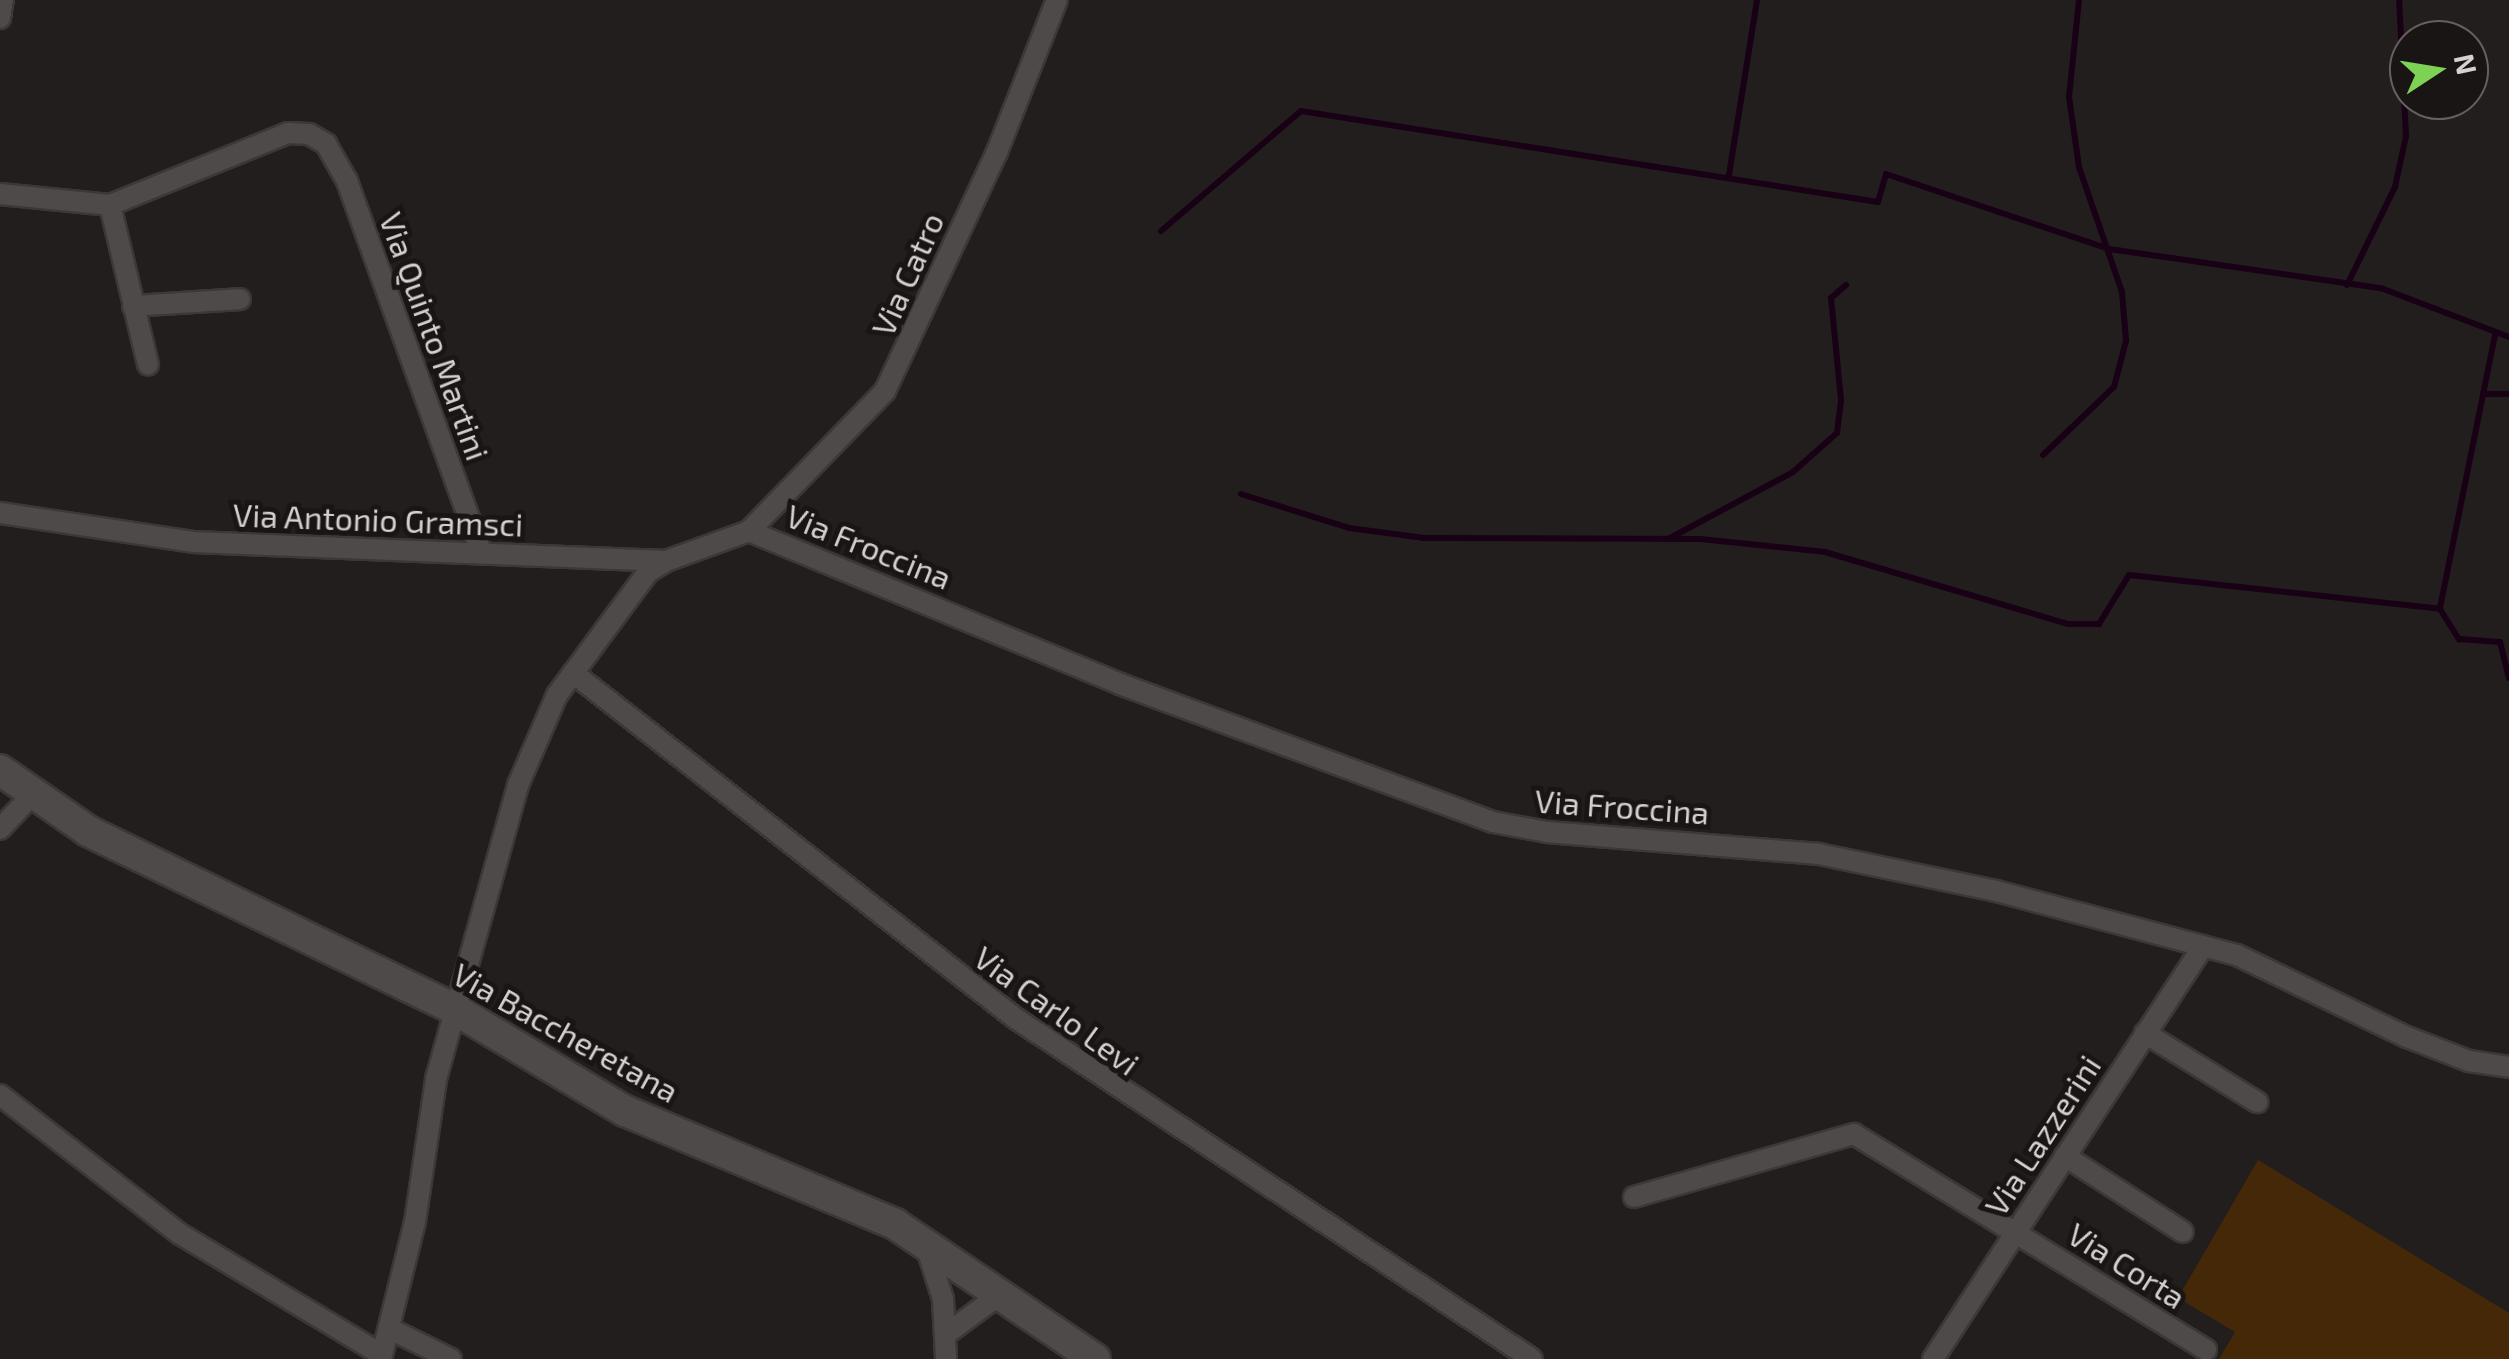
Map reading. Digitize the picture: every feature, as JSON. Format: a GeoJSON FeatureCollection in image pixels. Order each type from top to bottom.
{"type":"FeatureCollection","features":[{"type":"Feature","properties":{"kind":"street"},"geometry":{"type":"LineString","coordinates":[[0,18],[2,0]]}},
{"type":"Feature","properties":{"kind":"street","name":"Via Catro"},"geometry":{"type":"LineString","coordinates":[[749,531],[886,391],[997,152],[1057,0]]}},
{"type":"Feature","properties":{"kind":"street","name":"Via Quinto Martini"},"geometry":{"type":"LineString","coordinates":[[110,205],[288,134],[310,134],[326,144],[348,181],[482,553]]}},
{"type":"Feature","properties":{"kind":"street"},"geometry":{"type":"LineString","coordinates":[[0,194],[110,205],[148,365]]}},
{"type":"Feature","properties":{"kind":"street"},"geometry":{"type":"LineString","coordinates":[[132,306],[240,299]]}},
{"type":"Feature","properties":{"kind":"street","name":"Via Antonio Gramsci"},"geometry":{"type":"LineString","coordinates":[[0,513],[193,542],[666,561],[749,531]]}},
{"type":"Feature","properties":{"kind":"street","name":"Via Froccina"},"geometry":{"type":"LineString","coordinates":[[749,531],[1120,684],[1469,814],[1547,832],[1819,854],[1996,890],[2203,946],[2440,1050],[2509,1067]]}},
{"type":"Feature","properties":{"kind":"street"},"geometry":{"type":"LineString","coordinates":[[0,1095],[180,1234],[382,1357],[415,1222],[428,1121],[518,786],[557,694],[648,572],[666,561]]}},
{"type":"Feature","properties":{"kind":"street","name":"Via Carlo Levi"},"geometry":{"type":"LineString","coordinates":[[573,674],[1015,1018],[1532,1359]]}},
{"type":"Feature","properties":{"kind":"street","name":"Via Baccheretana"},"geometry":{"type":"LineString","coordinates":[[0,770],[128,852],[456,1010],[626,1110],[853,1205],[924,1243],[1095,1359]]}},
{"type":"Feature","properties":{"kind":"street"},"geometry":{"type":"LineString","coordinates":[[0,829],[33,794]]}},
{"type":"Feature","properties":{"kind":"street","name":"Via Lazzerini"},"geometry":{"type":"LineString","coordinates":[[1933,1359],[2203,946]]}},
{"type":"Feature","properties":{"kind":"street"},"geometry":{"type":"LineString","coordinates":[[2145,1033],[2257,1102]]}},
{"type":"Feature","properties":{"kind":"street","name":"Via Corta"},"geometry":{"type":"LineString","coordinates":[[1634,1197],[1854,1134],[2206,1350]]}},
{"type":"Feature","properties":{"kind":"street"},"geometry":{"type":"LineString","coordinates":[[2065,1156],[2182,1232]]}},
{"type":"Feature","properties":{"kind":"street"},"geometry":{"type":"LineString","coordinates":[[924,1243],[938,1272],[946,1359]]}},
{"type":"Feature","properties":{"kind":"street"},"geometry":{"type":"LineString","coordinates":[[945,1335],[999,1294]]}},
{"type":"Feature","properties":{"kind":"street"},"geometry":{"type":"LineString","coordinates":[[390,1329],[451,1359]]}},
{"type":"Feature","properties":{"kind":"shaded area"},"geometry":{"type":"Polygon","coordinates":[[[2258,1160],[2509,1313],[2509,1359],[2219,1359],[2235,1332],[2178,1298],[2258,1160]]]}},
{"type":"Feature","properties":{"kind":"waterway"},"geometry":{"type":"LineString","coordinates":[[1729,175],[1757,0]]}},
{"type":"Feature","properties":{"kind":"waterway"},"geometry":{"type":"LineString","coordinates":[[2043,455],[2114,387],[2126,341],[2122,292],[2079,167],[2069,97],[2079,0]]}},
{"type":"Feature","properties":{"kind":"waterway"},"geometry":{"type":"LineString","coordinates":[[2347,285],[2395,187],[2406,136],[2399,0]]}},
{"type":"Feature","properties":{"kind":"waterway"},"geometry":{"type":"LineString","coordinates":[[1161,231],[1301,111],[1878,202],[1886,174],[2109,249],[2381,288],[2509,337]]}},
{"type":"Feature","properties":{"kind":"waterway"},"geometry":{"type":"LineString","coordinates":[[1670,538],[1793,472],[1837,433],[1841,400],[1831,298],[1846,285]]}},
{"type":"Feature","properties":{"kind":"waterway"},"geometry":{"type":"LineString","coordinates":[[2495,335],[2440,609],[2459,639],[2500,642],[2509,678]]}},
{"type":"Feature","properties":{"kind":"waterway"},"geometry":{"type":"LineString","coordinates":[[2483,394],[2509,394]]}},
{"type":"Feature","properties":{"kind":"waterway"},"geometry":{"type":"LineString","coordinates":[[1241,494],[1349,528],[1424,538],[1700,539],[1825,552],[2068,624],[2099,624],[2129,575],[2440,609]]}}]}
